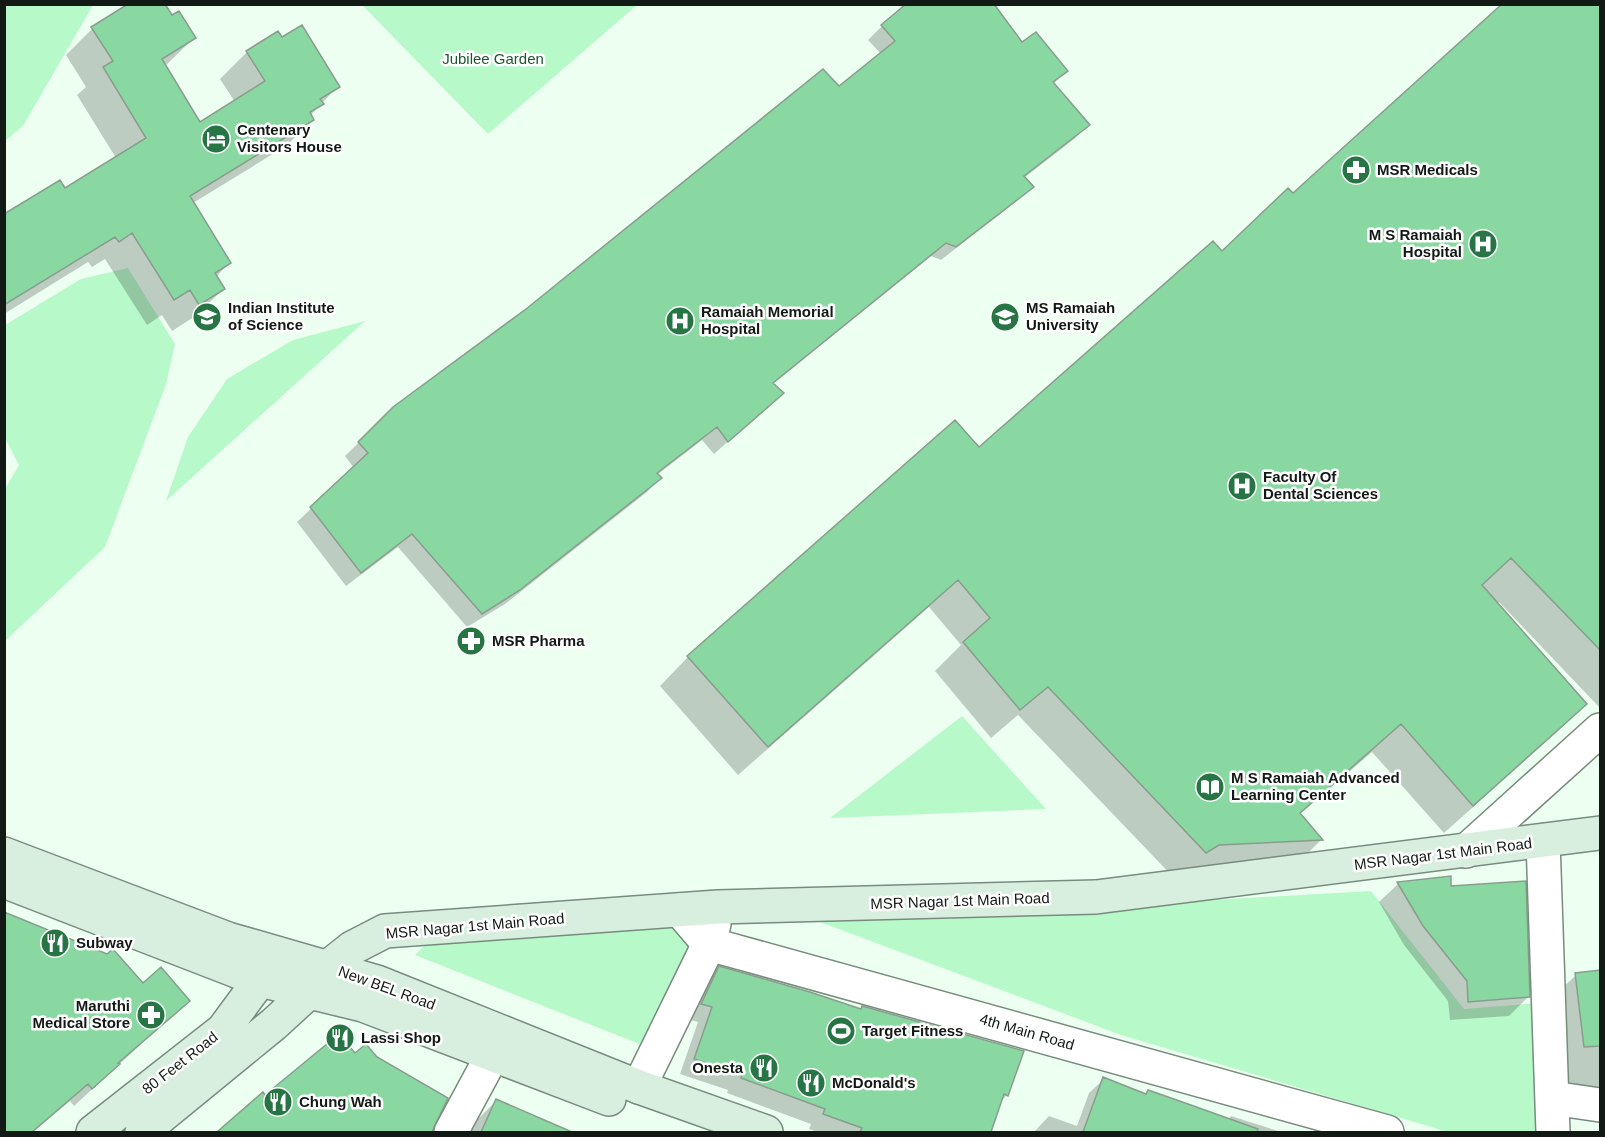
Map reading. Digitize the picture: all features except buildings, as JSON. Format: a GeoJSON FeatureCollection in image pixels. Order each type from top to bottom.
{"type":"FeatureCollection","features":[{"type":"Feature","properties":{"kind":"street"},"geometry":{"type":"LineString","coordinates":[[1466,851],[1600,730]]}},
{"type":"Feature","properties":{"kind":"street","name":"MSR Nagar 1st Main Road"},"geometry":{"type":"LineString","coordinates":[[319,979],[352,948],[385,931],[718,908],[1096,897],[1600,833]]}},
{"type":"Feature","properties":{"kind":"street"},"geometry":{"type":"LineString","coordinates":[[1542,841],[1553,1132]]}},
{"type":"Feature","properties":{"kind":"street","name":"New BEL Road"},"geometry":{"type":"LineString","coordinates":[[4,854],[228,939],[267,966]]}},
{"type":"Feature","properties":{"kind":"street","name":"New BEL Road"},"geometry":{"type":"LineString","coordinates":[[4,881],[267,966],[319,979],[377,982],[639,1087],[766,1132]]}},
{"type":"Feature","properties":{"kind":"street"},"geometry":{"type":"LineString","coordinates":[[639,1087],[709,944],[718,908]]}},
{"type":"Feature","properties":{"kind":"street"},"geometry":{"type":"LineString","coordinates":[[681,910],[709,944]]}},
{"type":"Feature","properties":{"kind":"street","name":"4th Main Road"},"geometry":{"type":"LineString","coordinates":[[709,944],[1387,1132]]}},
{"type":"Feature","properties":{"kind":"street","name":"80 Feet Road"},"geometry":{"type":"LineString","coordinates":[[93,1132],[222,1030],[267,966]]}},
{"type":"Feature","properties":{"kind":"street","name":"New BEL Road"},"geometry":{"type":"LineString","coordinates":[[319,979],[363,1005],[492,1056],[700,1132]]}},
{"type":"Feature","properties":{"kind":"street","name":"80 Feet Road"},"geometry":{"type":"LineString","coordinates":[[142,1132],[244,1049],[319,979]]}},
{"type":"Feature","properties":{"kind":"street"},"geometry":{"type":"LineString","coordinates":[[451,1132],[492,1056]]}},
{"type":"Feature","properties":{"kind":"street"},"geometry":{"type":"LineString","coordinates":[[1552,1098],[1600,1105]]}},
{"type":"Feature","properties":{"kind":"green space"},"geometry":{"type":"Polygon","coordinates":[[[5,4],[93,5],[23,126],[5,141],[5,4]]]}},
{"type":"Feature","properties":{"kind":"green space","name":"Jubilee Garden"},"geometry":{"type":"Polygon","coordinates":[[[362,5],[637,5],[488,134],[362,5]]]}},
{"type":"Feature","properties":{"kind":"green space"},"geometry":{"type":"Polygon","coordinates":[[[128,268],[175,344],[166,384],[105,547],[5,641],[5,489],[19,465],[5,438],[5,325],[81,279],[128,268]]]}},
{"type":"Feature","properties":{"kind":"green space"},"geometry":{"type":"Polygon","coordinates":[[[365,321],[166,501],[188,437],[227,379],[293,340],[365,321]]]}},
{"type":"Feature","properties":{"kind":"green space"},"geometry":{"type":"Polygon","coordinates":[[[962,716],[1046,809],[830,818],[962,716]]]}},
{"type":"Feature","properties":{"kind":"green space"},"geometry":{"type":"Polygon","coordinates":[[[1371,891],[1464,1009],[1538,1003],[1544,1132],[1448,1132],[1121,1035],[820,922],[1371,891]]]}},
{"type":"Feature","properties":{"kind":"green space"},"geometry":{"type":"Polygon","coordinates":[[[673,921],[698,945],[652,1049],[415,955],[427,943],[673,921]]]}},
{"type":"Feature","properties":{"kind":"place","name":"Centenary Visitors House"},"geometry":{"type":"Point","coordinates":[216,139]}},
{"type":"Feature","properties":{"kind":"place","name":"MSR Medicals"},"geometry":{"type":"Point","coordinates":[1356,170]}},
{"type":"Feature","properties":{"kind":"place","name":"M S Ramaiah Hospital"},"geometry":{"type":"Point","coordinates":[1483,244]}},
{"type":"Feature","properties":{"kind":"place","name":"Indian Institute of Science"},"geometry":{"type":"Point","coordinates":[207,317]}},
{"type":"Feature","properties":{"kind":"place","name":"MS Ramaiah University"},"geometry":{"type":"Point","coordinates":[1005,317]}},
{"type":"Feature","properties":{"kind":"place","name":"Ramaiah Memorial Hospital"},"geometry":{"type":"Point","coordinates":[680,321]}},
{"type":"Feature","properties":{"kind":"place","name":"Faculty Of Dental Sciences"},"geometry":{"type":"Point","coordinates":[1242,486]}},
{"type":"Feature","properties":{"kind":"place","name":"MSR Pharma"},"geometry":{"type":"Point","coordinates":[471,641]}},
{"type":"Feature","properties":{"kind":"place","name":"M S Ramaiah Advanced Learning Center"},"geometry":{"type":"Point","coordinates":[1210,787]}},
{"type":"Feature","properties":{"kind":"place","name":"Subway"},"geometry":{"type":"Point","coordinates":[55,943]}},
{"type":"Feature","properties":{"kind":"place","name":"Maruthi Medical Store"},"geometry":{"type":"Point","coordinates":[151,1015]}},
{"type":"Feature","properties":{"kind":"place","name":"Target Fitness"},"geometry":{"type":"Point","coordinates":[841,1031]}},
{"type":"Feature","properties":{"kind":"place","name":"Lassi Shop"},"geometry":{"type":"Point","coordinates":[340,1038]}},
{"type":"Feature","properties":{"kind":"place","name":"Onesta"},"geometry":{"type":"Point","coordinates":[764,1068]}},
{"type":"Feature","properties":{"kind":"place","name":"McDonald's"},"geometry":{"type":"Point","coordinates":[811,1083]}},
{"type":"Feature","properties":{"kind":"place","name":"Chung Wah"},"geometry":{"type":"Point","coordinates":[278,1102]}}]}
